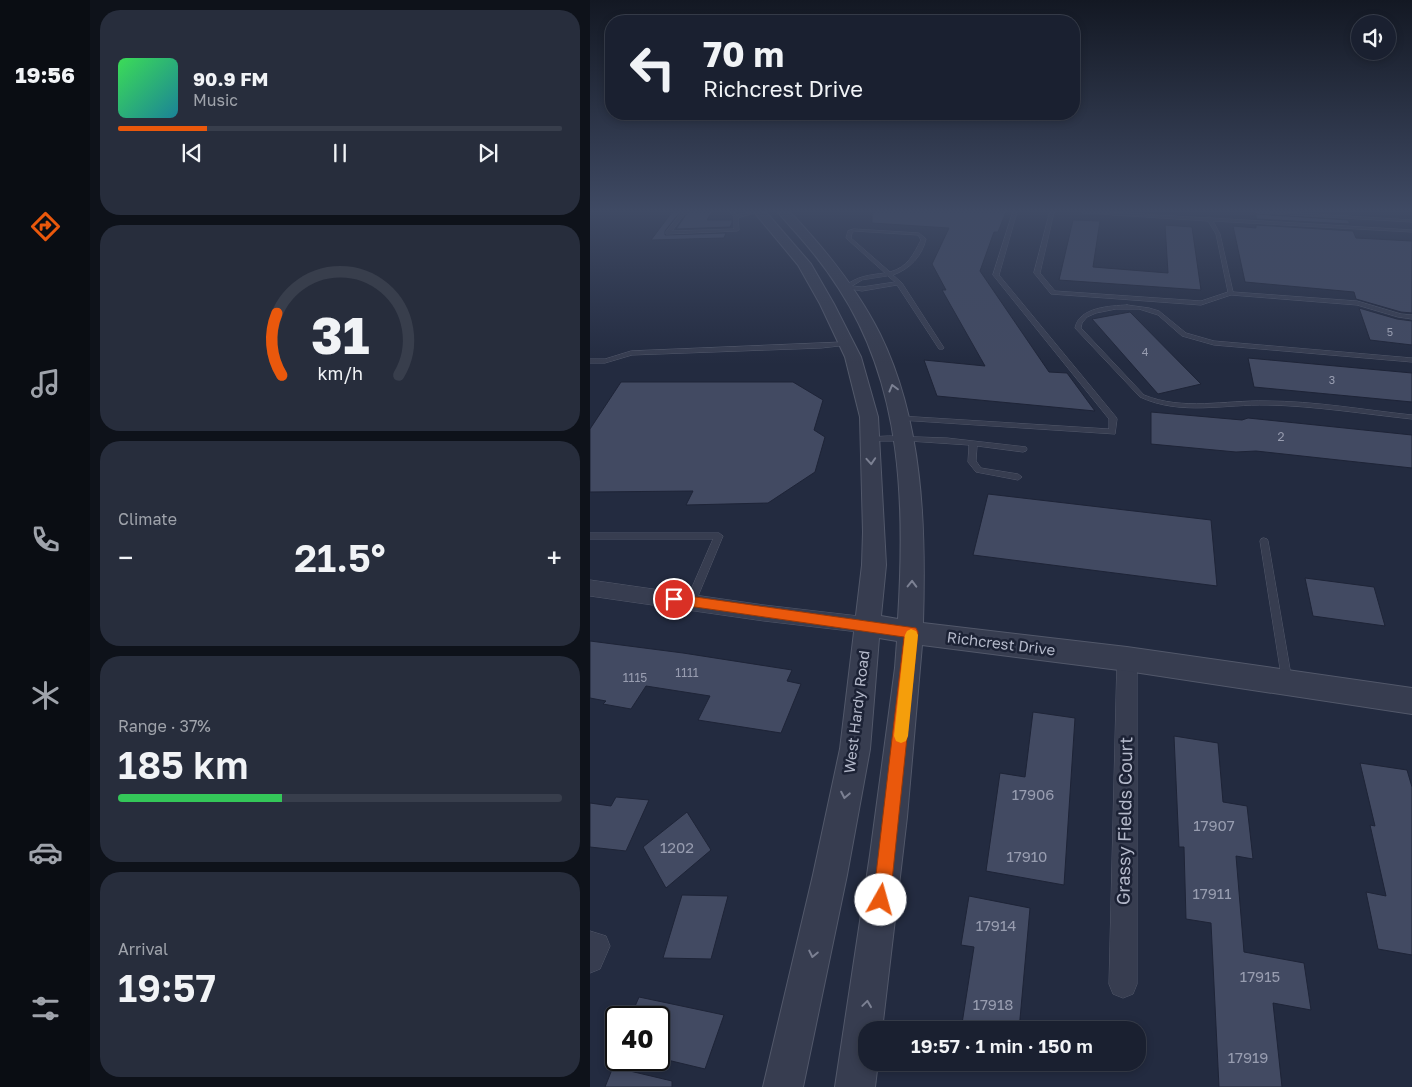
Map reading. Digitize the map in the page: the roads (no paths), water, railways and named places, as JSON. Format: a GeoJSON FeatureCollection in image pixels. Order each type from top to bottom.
{"type":"FeatureCollection","features":[{"type":"Feature","properties":{"kind":"street","name":"West Hardy Road"},"geometry":{"type":"LineString","coordinates":[[783,1087],[830,875],[854,749],[874,565],[869,428],[853,357],[821,292],[803,263]]}},
{"type":"Feature","properties":{"kind":"street"},"geometry":{"type":"LineString","coordinates":[[827,263],[847,286],[867,321],[892,382],[902,428],[913,535],[911,632],[879,920],[855,1087]]}},
{"type":"Feature","properties":{"kind":"street"},"geometry":{"type":"LineString","coordinates":[[821,292],[847,286]]}},
{"type":"Feature","properties":{"kind":"street"},"geometry":{"type":"LineString","coordinates":[[869,428],[902,428]]}},
{"type":"Feature","properties":{"kind":"street","name":"Richcrest Drive"},"geometry":{"type":"LineString","coordinates":[[590,588],[764,613],[1127,659],[1412,701]]}},
{"type":"Feature","properties":{"kind":"street","name":"Grassy Fields Court"},"geometry":{"type":"LineString","coordinates":[[1123,984],[1127,659]]}},
{"type":"Feature","properties":{"kind":"lane"},"geometry":{"type":"LineString","coordinates":[[877,263],[899,283],[941,348]]}},
{"type":"Feature","properties":{"kind":"lane"},"geometry":{"type":"LineString","coordinates":[[847,286],[853,280],[890,274],[907,267],[910,263]]}},
{"type":"Feature","properties":{"kind":"lane"},"geometry":{"type":"LineString","coordinates":[[902,428],[1112,432],[1113,419],[1064,356],[996,275],[1000,263]]}},
{"type":"Feature","properties":{"kind":"lane"},"geometry":{"type":"LineString","coordinates":[[1040,263],[1037,273],[1053,293],[1201,303],[1232,292],[1357,303],[1400,316],[1412,317]]}},
{"type":"Feature","properties":{"kind":"lane"},"geometry":{"type":"LineString","coordinates":[[1225,263],[1232,292]]}},
{"type":"Feature","properties":{"kind":"lane"},"geometry":{"type":"LineString","coordinates":[[847,286],[862,289],[899,283]]}},
{"type":"Feature","properties":{"kind":"lane"},"geometry":{"type":"LineString","coordinates":[[1412,360],[1214,343],[1181,333],[1164,316],[1156,312],[1135,308],[1107,309],[1089,314],[1079,322],[1078,328],[1142,396],[1155,402],[1208,406],[1266,403],[1412,417]]}},
{"type":"Feature","properties":{"kind":"lane"},"geometry":{"type":"LineString","coordinates":[[590,361],[605,361],[631,353],[846,344]]}},
{"type":"Feature","properties":{"kind":"lane"},"geometry":{"type":"LineString","coordinates":[[902,428],[973,443],[1023,449]]}},
{"type":"Feature","properties":{"kind":"lane"},"geometry":{"type":"LineString","coordinates":[[973,443],[972,462],[979,470],[1018,477]]}},
{"type":"Feature","properties":{"kind":"lane"},"geometry":{"type":"LineString","coordinates":[[590,536],[720,536],[691,601]]}},
{"type":"Feature","properties":{"kind":"lane"},"geometry":{"type":"LineString","coordinates":[[1264,541],[1287,684]]}}]}
